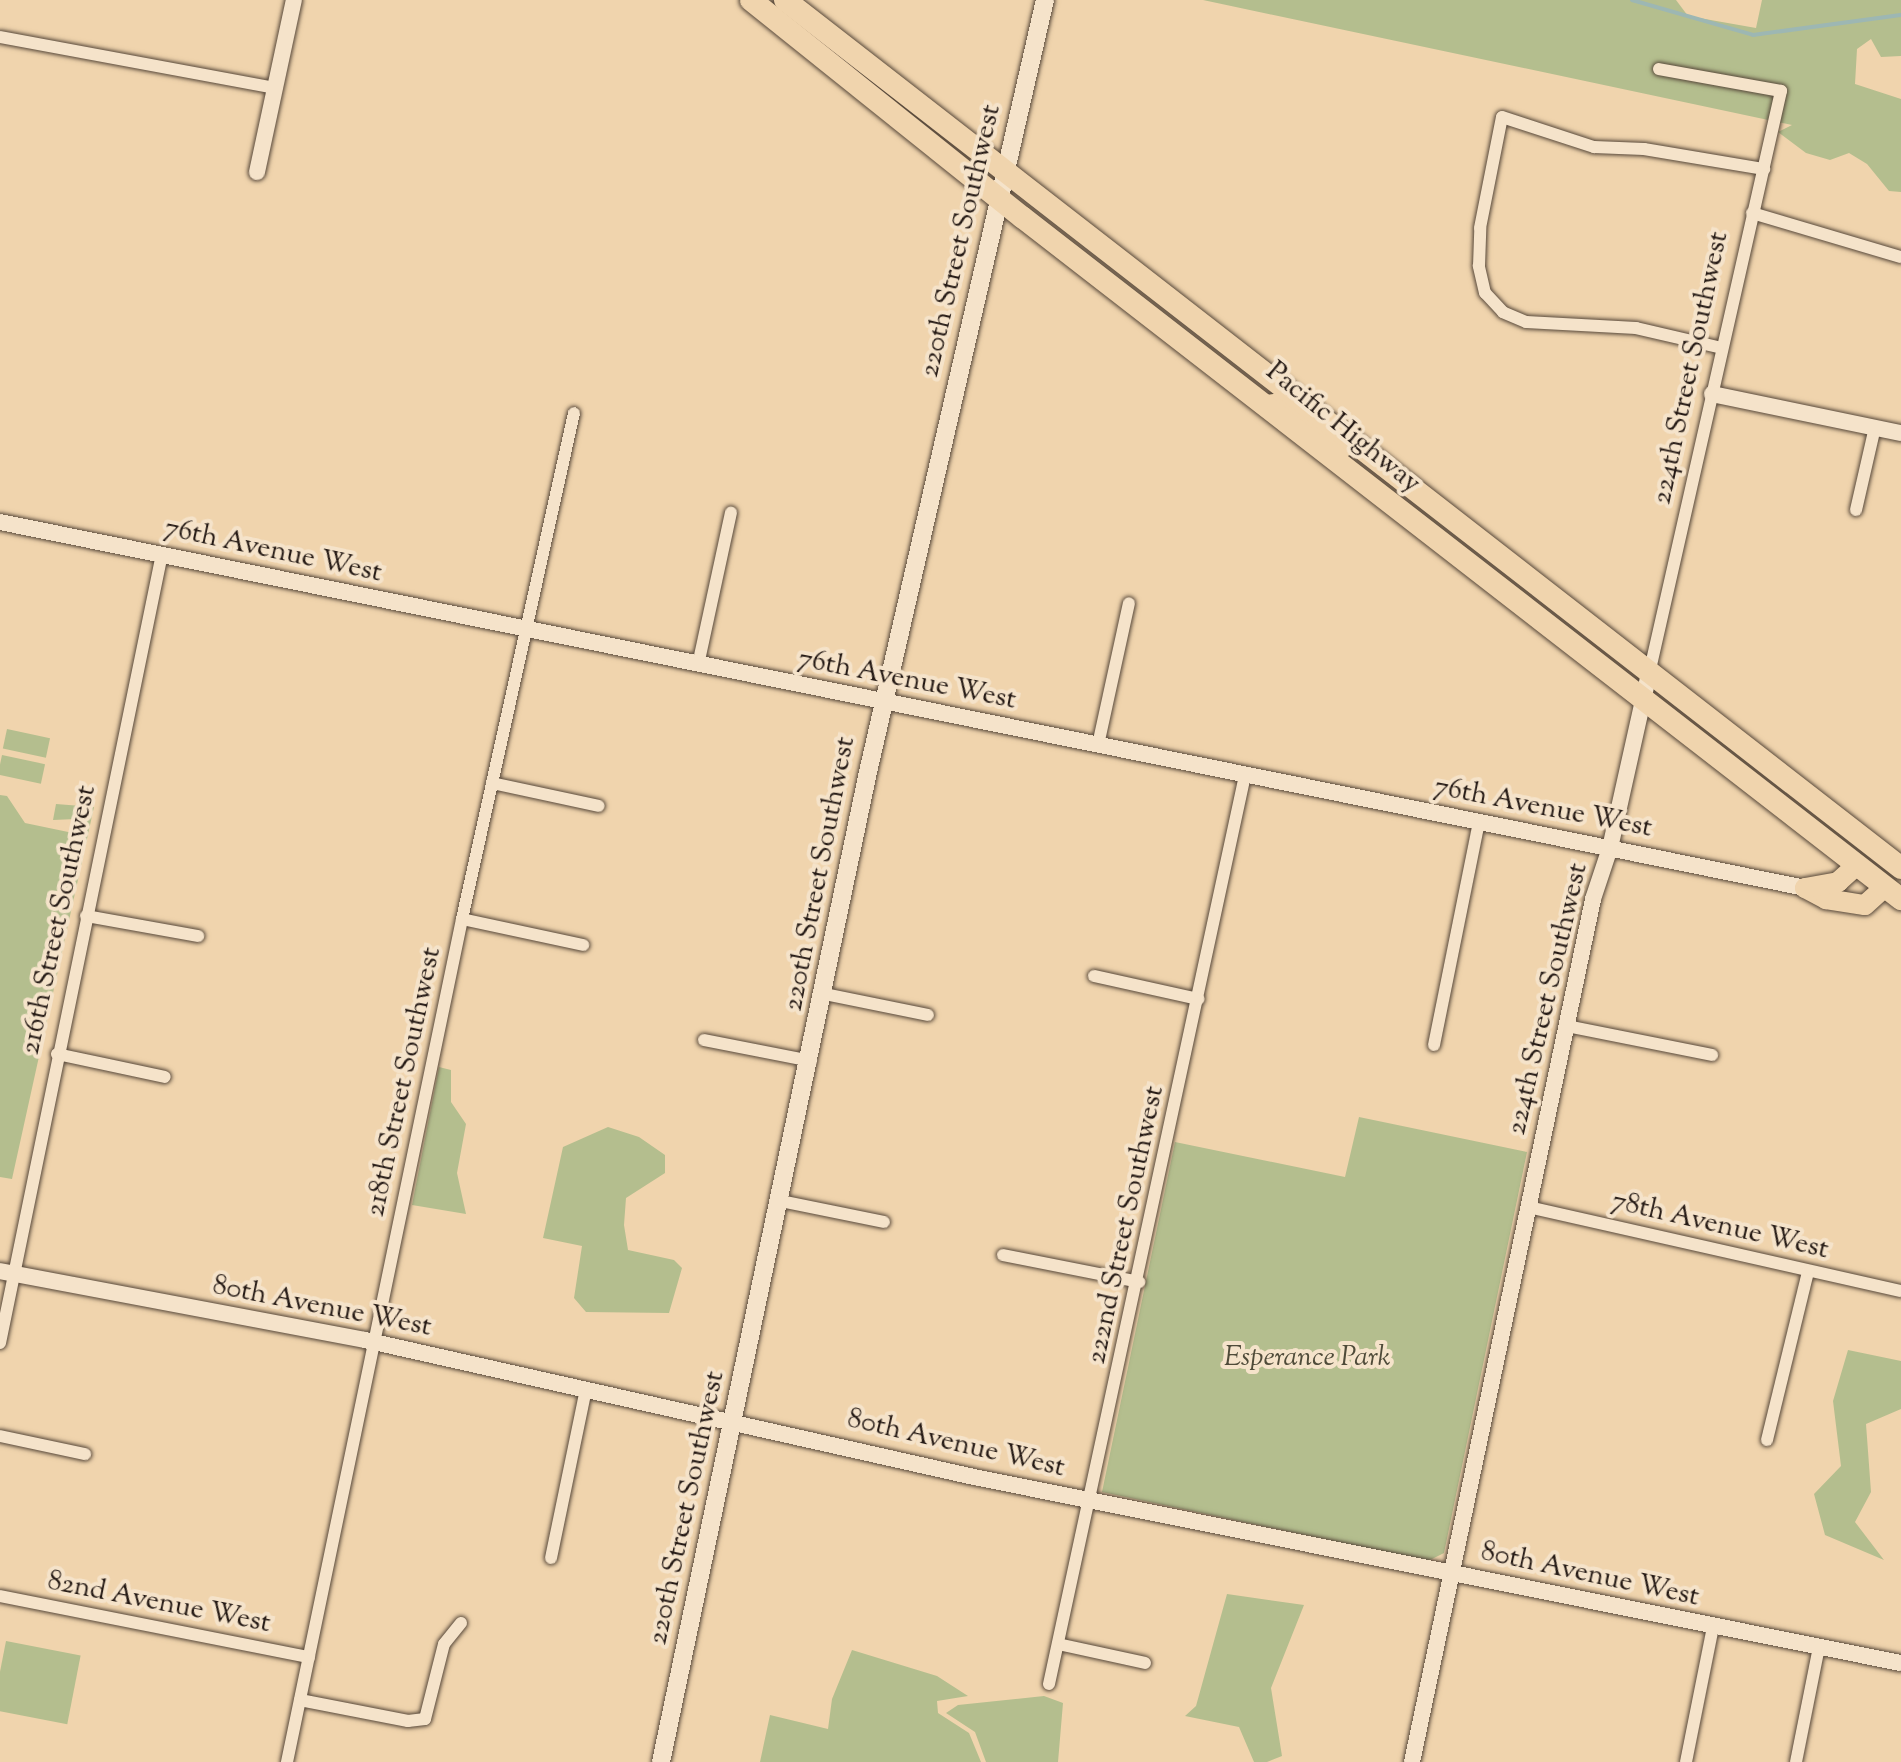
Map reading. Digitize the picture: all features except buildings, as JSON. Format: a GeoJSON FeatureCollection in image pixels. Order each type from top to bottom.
{"type":"FeatureCollection","features":[{"type":"Feature","properties":{"kind":"highway","name":"Pacific Highway"},"geometry":{"type":"LineString","coordinates":[[751,0],[999,197],[1893,893]]}},
{"type":"Feature","properties":{"kind":"highway","name":"Pacific Highway"},"geometry":{"type":"LineString","coordinates":[[785,0],[1901,868]]}},
{"type":"Feature","properties":{"kind":"main road","name":"220th Street Southwest"},"geometry":{"type":"LineString","coordinates":[[661,1762],[811,1061],[883,703],[1045,0]]}},
{"type":"Feature","properties":{"kind":"main road"},"geometry":{"type":"LineString","coordinates":[[1268,405],[1280,403],[1342,446],[1365,449]]}},
{"type":"Feature","properties":{"kind":"main road"},"geometry":{"type":"LineString","coordinates":[[1805,888],[1838,882],[1857,865]]}},
{"type":"Feature","properties":{"kind":"main road"},"geometry":{"type":"LineString","coordinates":[[1805,888],[1826,899],[1865,905],[1893,893]]}},
{"type":"Feature","properties":{"kind":"street"},"geometry":{"type":"LineString","coordinates":[[257,172],[294,0]]}},
{"type":"Feature","properties":{"kind":"street"},"geometry":{"type":"LineString","coordinates":[[0,37],[275,88]]}},
{"type":"Feature","properties":{"kind":"street","name":"224th Street Southwest"},"geometry":{"type":"LineString","coordinates":[[1412,1762],[1593,899],[1610,848],[1781,91],[1659,69]]}},
{"type":"Feature","properties":{"kind":"street"},"geometry":{"type":"LineString","coordinates":[[1722,348],[1636,328],[1548,325],[1503,312],[1485,293],[1479,266],[1480,228],[1502,117],[1594,147],[1644,149],[1764,169]]}},
{"type":"Feature","properties":{"kind":"street"},"geometry":{"type":"LineString","coordinates":[[1752,213],[1901,257]]}},
{"type":"Feature","properties":{"kind":"street"},"geometry":{"type":"LineString","coordinates":[[1712,394],[1901,433]]}},
{"type":"Feature","properties":{"kind":"street","name":"218th Street Southwest"},"geometry":{"type":"LineString","coordinates":[[287,1762],[462,919],[574,413]]}},
{"type":"Feature","properties":{"kind":"street"},"geometry":{"type":"LineString","coordinates":[[1856,510],[1875,427]]}},
{"type":"Feature","properties":{"kind":"street"},"geometry":{"type":"LineString","coordinates":[[698,665],[731,513]]}},
{"type":"Feature","properties":{"kind":"street","name":"76th Avenue West"},"geometry":{"type":"LineString","coordinates":[[0,522],[1805,888]]}},
{"type":"Feature","properties":{"kind":"street","name":"216th Street Southwest"},"geometry":{"type":"LineString","coordinates":[[0,1343],[6,1272],[57,1054],[162,554]]}},
{"type":"Feature","properties":{"kind":"street"},"geometry":{"type":"LineString","coordinates":[[1098,745],[1129,603]]}},
{"type":"Feature","properties":{"kind":"street","name":"222nd Street Southwest"},"geometry":{"type":"LineString","coordinates":[[1049,1684],[1139,1282],[1245,775]]}},
{"type":"Feature","properties":{"kind":"street"},"geometry":{"type":"LineString","coordinates":[[492,783],[599,806]]}},
{"type":"Feature","properties":{"kind":"street"},"geometry":{"type":"LineString","coordinates":[[1434,1045],[1479,822]]}},
{"type":"Feature","properties":{"kind":"street"},"geometry":{"type":"LineString","coordinates":[[1575,841],[1614,828]]}},
{"type":"Feature","properties":{"kind":"street"},"geometry":{"type":"LineString","coordinates":[[86,916],[198,936]]}},
{"type":"Feature","properties":{"kind":"street"},"geometry":{"type":"LineString","coordinates":[[462,919],[583,945]]}},
{"type":"Feature","properties":{"kind":"street"},"geometry":{"type":"LineString","coordinates":[[1094,976],[1199,999]]}},
{"type":"Feature","properties":{"kind":"street"},"geometry":{"type":"LineString","coordinates":[[825,994],[928,1015]]}},
{"type":"Feature","properties":{"kind":"street"},"geometry":{"type":"LineString","coordinates":[[1567,1026],[1712,1055]]}},
{"type":"Feature","properties":{"kind":"street"},"geometry":{"type":"LineString","coordinates":[[704,1040],[811,1061]]}},
{"type":"Feature","properties":{"kind":"street"},"geometry":{"type":"LineString","coordinates":[[57,1054],[165,1077]]}},
{"type":"Feature","properties":{"kind":"street"},"geometry":{"type":"LineString","coordinates":[[781,1201],[884,1222]]}},
{"type":"Feature","properties":{"kind":"street","name":"78th Avenue West"},"geometry":{"type":"LineString","coordinates":[[1528,1207],[1901,1291]]}},
{"type":"Feature","properties":{"kind":"street"},"geometry":{"type":"LineString","coordinates":[[1003,1255],[1139,1282]]}},
{"type":"Feature","properties":{"kind":"street","name":"80th Avenue West"},"geometry":{"type":"LineString","coordinates":[[6,1272],[375,1343],[1089,1501],[1901,1663]]}},
{"type":"Feature","properties":{"kind":"street"},"geometry":{"type":"LineString","coordinates":[[1767,1440],[1808,1272]]}},
{"type":"Feature","properties":{"kind":"street"},"geometry":{"type":"LineString","coordinates":[[551,1558],[586,1389]]}},
{"type":"Feature","properties":{"kind":"street"},"geometry":{"type":"LineString","coordinates":[[0,1436],[85,1454]]}},
{"type":"Feature","properties":{"kind":"street","name":"82nd Avenue West"},"geometry":{"type":"LineString","coordinates":[[0,1596],[309,1657]]}},
{"type":"Feature","properties":{"kind":"street"},"geometry":{"type":"LineString","coordinates":[[300,1700],[408,1721],[425,1719],[444,1644],[461,1623]]}},
{"type":"Feature","properties":{"kind":"street"},"geometry":{"type":"LineString","coordinates":[[1686,1762],[1713,1627]]}},
{"type":"Feature","properties":{"kind":"street"},"geometry":{"type":"LineString","coordinates":[[1058,1644],[1145,1663]]}},
{"type":"Feature","properties":{"kind":"street"},"geometry":{"type":"LineString","coordinates":[[1796,1762],[1819,1647]]}},
{"type":"Feature","properties":{"kind":"green space"},"geometry":{"type":"Polygon","coordinates":[[[1203,0],[1676,0],[1688,16],[1756,28],[1762,0],[1901,0],[1901,56],[1881,57],[1871,39],[1857,49],[1855,84],[1901,99],[1901,192],[1889,191],[1867,164],[1849,153],[1830,160],[1806,153],[1778,132],[1792,125],[1203,0]]]}},
{"type":"Feature","properties":{"kind":"green space"},"geometry":{"type":"Polygon","coordinates":[[[7,729],[50,738],[46,758],[3,749],[7,729]]]}},
{"type":"Feature","properties":{"kind":"green space"},"geometry":{"type":"Polygon","coordinates":[[[2,755],[45,764],[41,784],[0,775],[2,755]]]}},
{"type":"Feature","properties":{"kind":"green space"},"geometry":{"type":"Polygon","coordinates":[[[0,795],[7,796],[25,823],[73,833],[76,819],[53,820],[56,804],[94,807],[12,1179],[0,1177],[0,795]]]}},
{"type":"Feature","properties":{"kind":"green space"},"geometry":{"type":"Polygon","coordinates":[[[439,1067],[451,1070],[451,1102],[466,1124],[457,1173],[466,1214],[412,1205],[439,1067]]]}},
{"type":"Feature","properties":{"kind":"green space","name":"Esperance Park"},"geometry":{"type":"Polygon","coordinates":[[[1359,1117],[1527,1152],[1444,1553],[1428,1561],[1102,1492],[1175,1142],[1345,1177],[1359,1117]]]}},
{"type":"Feature","properties":{"kind":"green space"},"geometry":{"type":"Polygon","coordinates":[[[608,1127],[639,1137],[665,1155],[665,1173],[626,1198],[624,1225],[628,1250],[674,1260],[682,1268],[669,1313],[586,1312],[574,1298],[582,1246],[543,1238],[563,1147],[608,1127]]]}},
{"type":"Feature","properties":{"kind":"green space"},"geometry":{"type":"Polygon","coordinates":[[[1848,1350],[1901,1361],[1901,1409],[1866,1424],[1871,1492],[1855,1522],[1884,1560],[1825,1535],[1814,1494],[1841,1466],[1833,1401],[1848,1350]]]}},
{"type":"Feature","properties":{"kind":"green space"},"geometry":{"type":"Polygon","coordinates":[[[1227,1594],[1304,1605],[1271,1688],[1282,1756],[1267,1762],[1254,1762],[1239,1727],[1185,1716],[1196,1706],[1227,1594]]]}},
{"type":"Feature","properties":{"kind":"green space"},"geometry":{"type":"Polygon","coordinates":[[[6,1641],[81,1656],[67,1724],[0,1711],[0,1672],[6,1641]]]}},
{"type":"Feature","properties":{"kind":"green space"},"geometry":{"type":"Polygon","coordinates":[[[852,1650],[937,1676],[968,1696],[937,1701],[938,1713],[969,1733],[981,1762],[760,1762],[770,1715],[828,1729],[832,1699],[852,1650]]]}},
{"type":"Feature","properties":{"kind":"green space"},"geometry":{"type":"Polygon","coordinates":[[[1044,1696],[1063,1703],[1058,1762],[986,1762],[975,1732],[946,1713],[958,1705],[1044,1696]]]}},
{"type":"Feature","properties":{"kind":"waterway"},"geometry":{"type":"LineString","coordinates":[[1632,0],[1753,35],[1901,15]]}}]}
